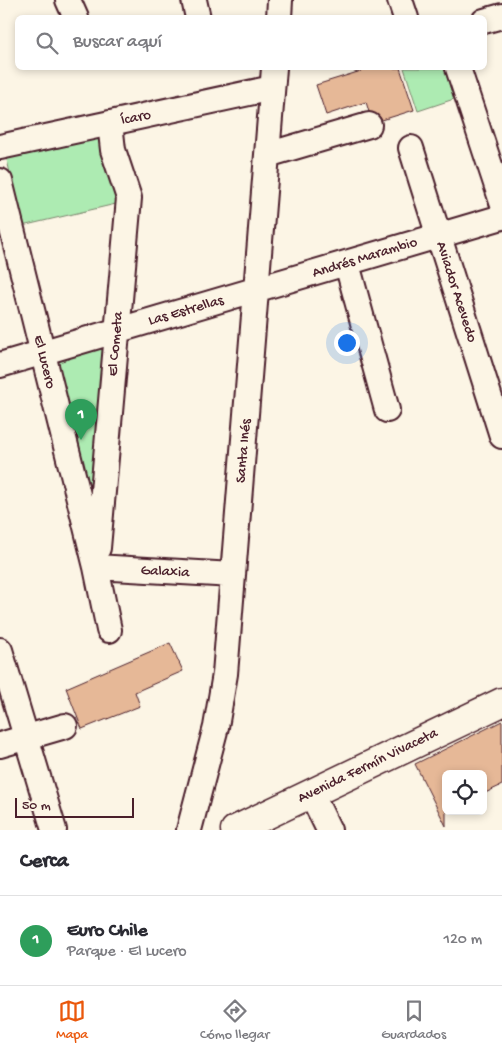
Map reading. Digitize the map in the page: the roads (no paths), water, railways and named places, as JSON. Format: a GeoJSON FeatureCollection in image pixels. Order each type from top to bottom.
{"type":"FeatureCollection","features":[{"type":"Feature","properties":{"kind":"main road","name":"Avenida Fermín Vivaceta"},"geometry":{"type":"LineString","coordinates":[[235,830],[502,702]]}},
{"type":"Feature","properties":{"kind":"street"},"geometry":{"type":"LineString","coordinates":[[68,0],[75,15]]}},
{"type":"Feature","properties":{"kind":"street"},"geometry":{"type":"LineString","coordinates":[[194,0],[197,15]]}},
{"type":"Feature","properties":{"kind":"street"},"geometry":{"type":"LineString","coordinates":[[279,15],[280,0]]}},
{"type":"Feature","properties":{"kind":"street"},"geometry":{"type":"LineString","coordinates":[[400,0],[405,15]]}},
{"type":"Feature","properties":{"kind":"street"},"geometry":{"type":"LineString","coordinates":[[487,20],[502,16]]}},
{"type":"Feature","properties":{"kind":"street"},"geometry":{"type":"LineString","coordinates":[[459,70],[502,202]]}},
{"type":"Feature","properties":{"kind":"street","name":"Ícaro"},"geometry":{"type":"LineString","coordinates":[[0,147],[110,124],[273,78]]}},
{"type":"Feature","properties":{"kind":"street","name":"Santa Inés"},"geometry":{"type":"LineString","coordinates":[[189,830],[222,697],[257,291],[273,78]]}},
{"type":"Feature","properties":{"kind":"street","name":"El Cometa"},"geometry":{"type":"LineString","coordinates":[[96,567],[128,198],[113,150],[110,124]]}},
{"type":"Feature","properties":{"kind":"street"},"geometry":{"type":"LineString","coordinates":[[267,155],[369,125]]}},
{"type":"Feature","properties":{"kind":"street","name":"Aviador Acevedo"},"geometry":{"type":"LineString","coordinates":[[411,148],[502,436]]}},
{"type":"Feature","properties":{"kind":"street","name":"El Lucero"},"geometry":{"type":"LineString","coordinates":[[0,181],[41,353],[96,567],[109,630]]}},
{"type":"Feature","properties":{"kind":"street","name":"Andrés Marambio"},"geometry":{"type":"LineString","coordinates":[[257,291],[502,217]]}},
{"type":"Feature","properties":{"kind":"street"},"geometry":{"type":"LineString","coordinates":[[347,264],[387,410]]}},
{"type":"Feature","properties":{"kind":"street","name":"Las Estrellas"},"geometry":{"type":"LineString","coordinates":[[0,365],[257,291]]}},
{"type":"Feature","properties":{"kind":"street","name":"Galaxia"},"geometry":{"type":"LineString","coordinates":[[96,567],[233,575]]}},
{"type":"Feature","properties":{"kind":"street"},"geometry":{"type":"LineString","coordinates":[[0,650],[54,830]]}},
{"type":"Feature","properties":{"kind":"street"},"geometry":{"type":"LineString","coordinates":[[0,746],[65,726]]}},
{"type":"Feature","properties":{"kind":"street"},"geometry":{"type":"LineString","coordinates":[[311,793],[329,830]]}},
{"type":"Feature","properties":{"kind":"place","name":"Euro Chile"},"geometry":{"type":"Point","coordinates":[81,440]}}]}
